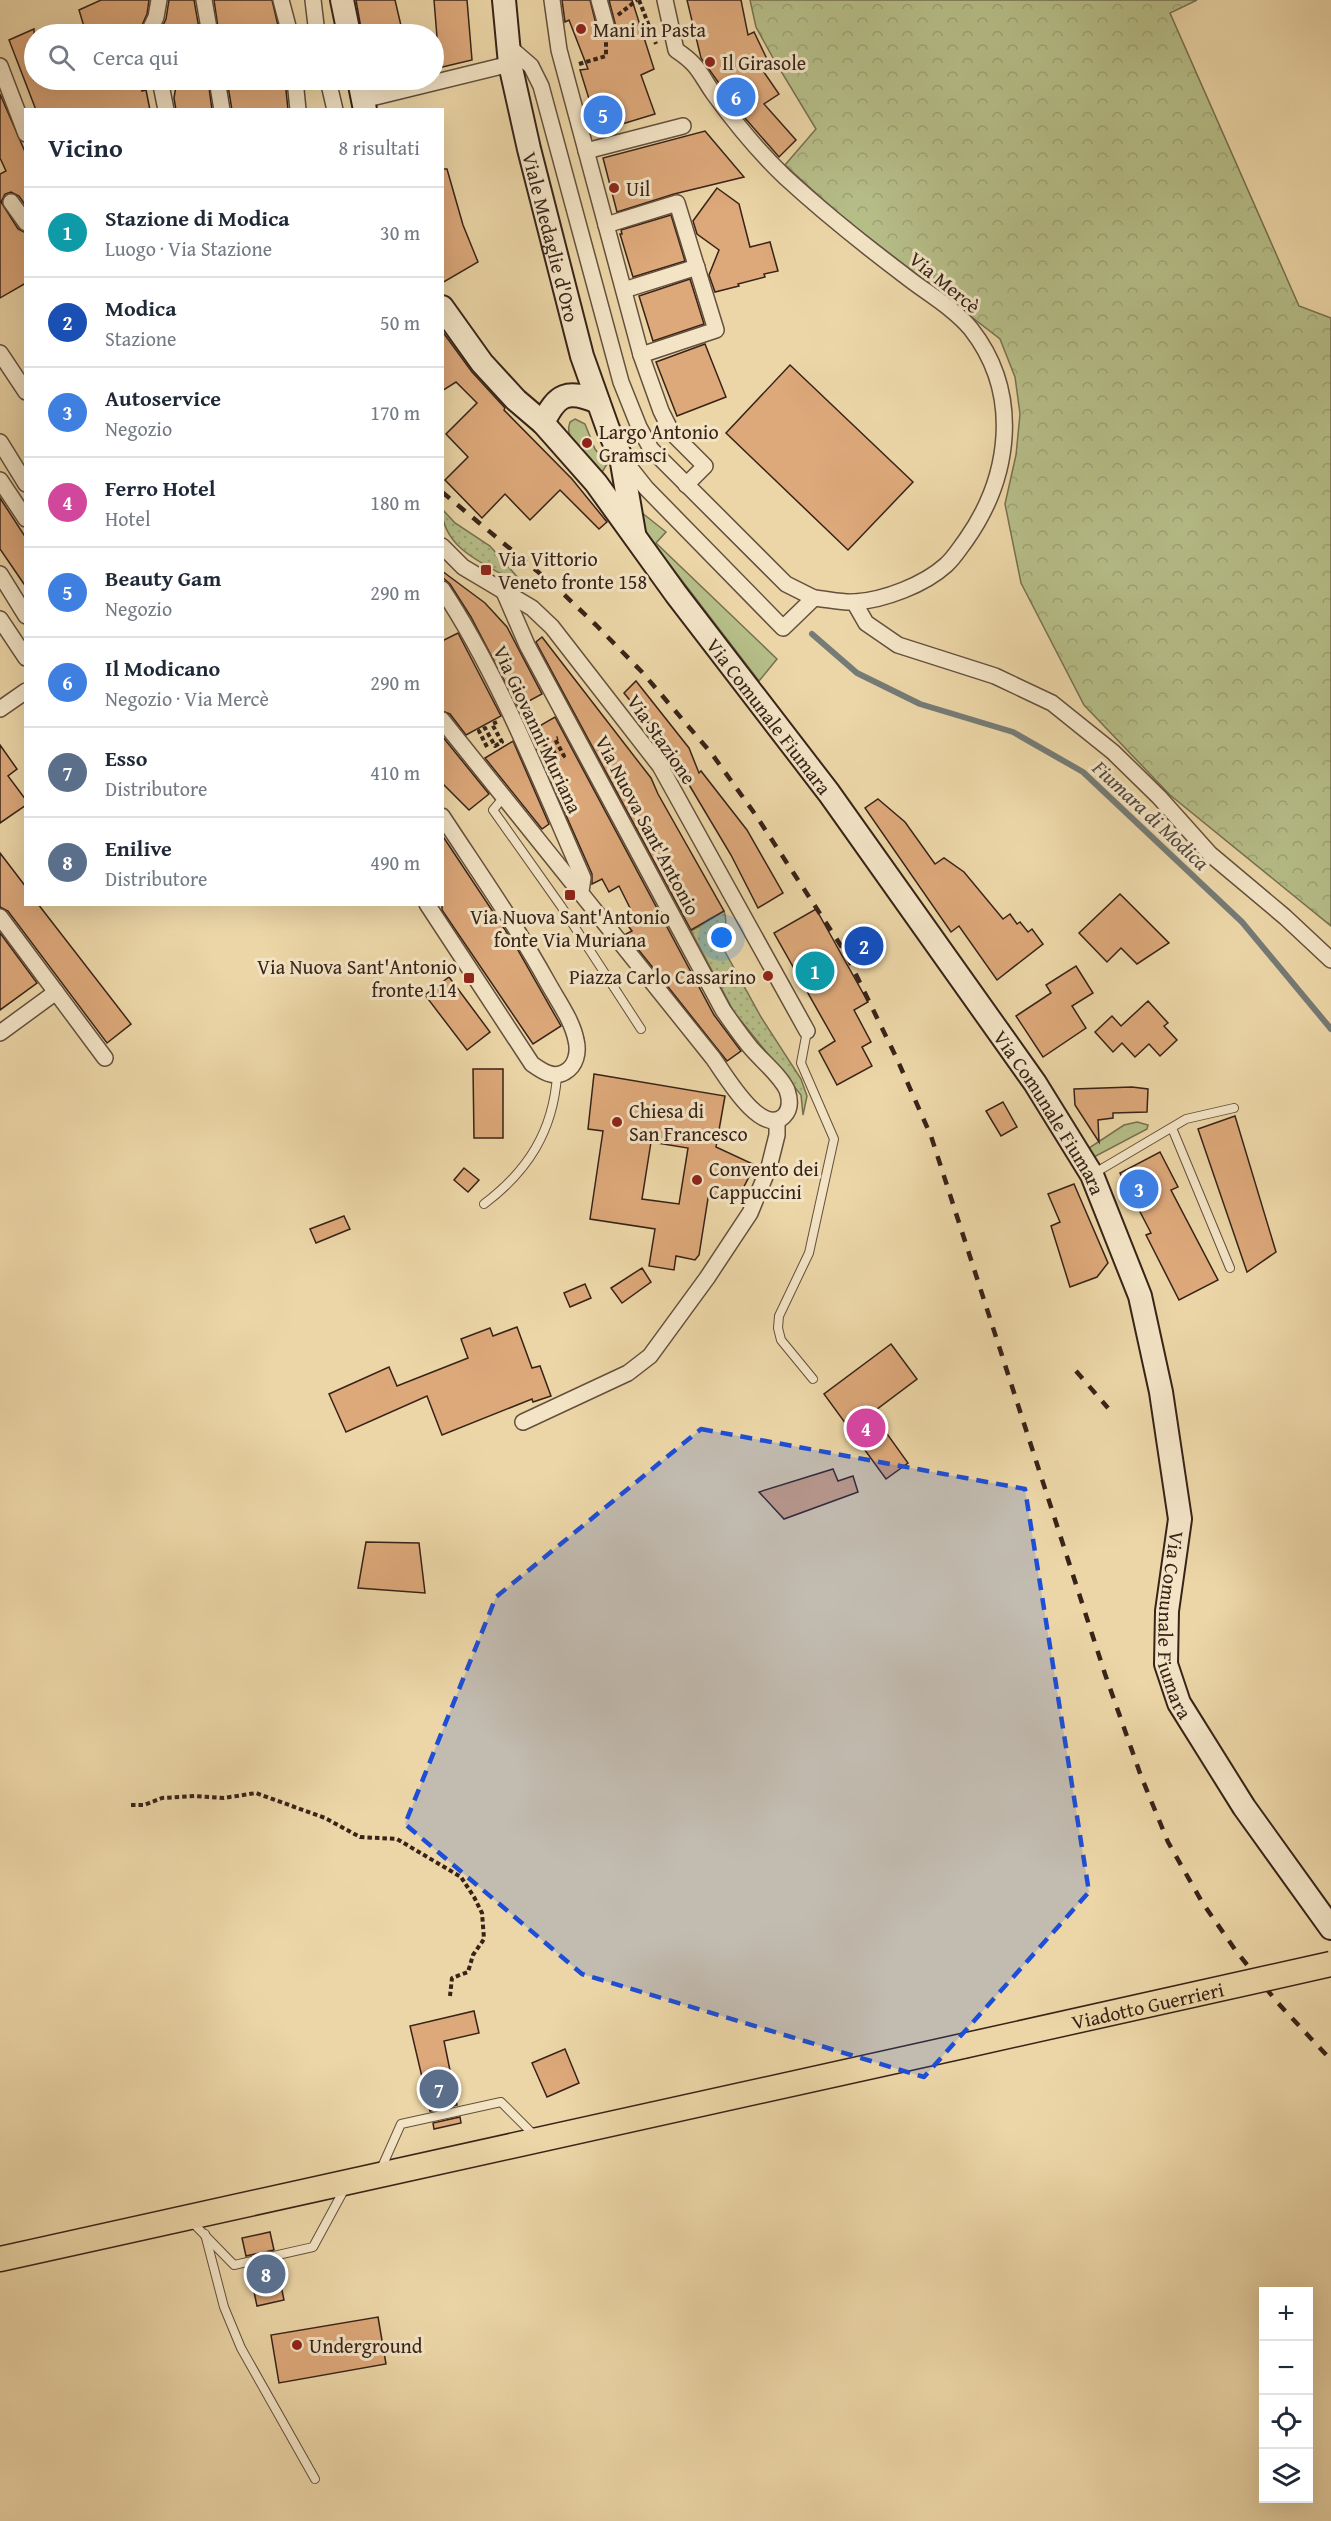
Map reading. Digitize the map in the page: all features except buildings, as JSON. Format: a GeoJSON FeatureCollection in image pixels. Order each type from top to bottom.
{"type":"FeatureCollection","features":[{"type":"Feature","properties":{"kind":"main road","name":"Viadotto Guerrieri"},"geometry":{"type":"LineString","coordinates":[[0,2259],[196,2226],[378,2175],[1331,1964]]}},
{"type":"Feature","properties":{"kind":"street"},"geometry":{"type":"LineString","coordinates":[[153,24],[159,0]]}},
{"type":"Feature","properties":{"kind":"street"},"geometry":{"type":"LineString","coordinates":[[204,0],[208,24]]}},
{"type":"Feature","properties":{"kind":"street"},"geometry":{"type":"LineString","coordinates":[[312,24],[313,0]]}},
{"type":"Feature","properties":{"kind":"street"},"geometry":{"type":"LineString","coordinates":[[342,0],[347,24]]}},
{"type":"Feature","properties":{"kind":"street","name":"Viale Medaglie d'Oro"},"geometry":{"type":"LineString","coordinates":[[504,0],[509,55],[529,149],[579,345],[598,402],[625,463],[610,487],[635,537]]}},
{"type":"Feature","properties":{"kind":"street"},"geometry":{"type":"LineString","coordinates":[[552,0],[559,50],[641,355],[672,433],[705,466],[686,485]]}},
{"type":"Feature","properties":{"kind":"street"},"geometry":{"type":"LineString","coordinates":[[599,0],[606,25]]}},
{"type":"Feature","properties":{"kind":"street","name":"Via Mercè"},"geometry":{"type":"LineString","coordinates":[[664,0],[676,51],[694,62],[742,129],[783,174],[838,225],[970,328],[989,356],[998,375],[1004,426],[1000,469],[993,494],[981,519],[946,565],[931,575],[901,590],[854,602]]}},
{"type":"Feature","properties":{"kind":"street"},"geometry":{"type":"LineString","coordinates":[[281,3],[287,24]]}},
{"type":"Feature","properties":{"kind":"street"},"geometry":{"type":"LineString","coordinates":[[444,73],[509,55],[531,66],[541,86],[621,382],[651,449],[686,485],[786,584],[814,598],[854,602],[866,623],[898,645],[995,676],[1052,703],[1113,752],[1159,797],[1210,854],[1285,917],[1331,960]]}},
{"type":"Feature","properties":{"kind":"street"},"geometry":{"type":"LineString","coordinates":[[0,66],[24,129]]}},
{"type":"Feature","properties":{"kind":"street"},"geometry":{"type":"LineString","coordinates":[[162,90],[166,108]]}},
{"type":"Feature","properties":{"kind":"street"},"geometry":{"type":"LineString","coordinates":[[219,90],[222,108]]}},
{"type":"Feature","properties":{"kind":"street"},"geometry":{"type":"LineString","coordinates":[[296,90],[298,106]]}},
{"type":"Feature","properties":{"kind":"street"},"geometry":{"type":"LineString","coordinates":[[330,90],[335,108]]}},
{"type":"Feature","properties":{"kind":"street"},"geometry":{"type":"LineString","coordinates":[[362,96],[384,90]]}},
{"type":"Feature","properties":{"kind":"street"},"geometry":{"type":"LineString","coordinates":[[586,151],[683,126]]}},
{"type":"Feature","properties":{"kind":"street"},"geometry":{"type":"LineString","coordinates":[[11,202],[24,220]]}},
{"type":"Feature","properties":{"kind":"street"},"geometry":{"type":"LineString","coordinates":[[606,225],[677,203],[716,330],[641,355]]}},
{"type":"Feature","properties":{"kind":"street"},"geometry":{"type":"LineString","coordinates":[[624,290],[697,267]]}},
{"type":"Feature","properties":{"kind":"street","name":"Via Comunale Fiumara"},"geometry":{"type":"LineString","coordinates":[[444,310],[482,363],[516,400],[610,487],[635,537],[675,594],[836,802],[1035,1083],[1092,1175],[1140,1296],[1161,1392],[1180,1519],[1167,1611],[1166,1664],[1179,1703],[1244,1807],[1331,1928]]}},
{"type":"Feature","properties":{"kind":"street"},"geometry":{"type":"LineString","coordinates":[[1,356],[24,389]]}},
{"type":"Feature","properties":{"kind":"street"},"geometry":{"type":"LineString","coordinates":[[543,423],[552,405],[569,394],[584,396],[598,402]]}},
{"type":"Feature","properties":{"kind":"street"},"geometry":{"type":"LineString","coordinates":[[0,442],[24,481]]}},
{"type":"Feature","properties":{"kind":"street"},"geometry":{"type":"LineString","coordinates":[[651,449],[625,463],[783,628],[814,598]]}},
{"type":"Feature","properties":{"kind":"street"},"geometry":{"type":"LineString","coordinates":[[0,480],[24,516]]}},
{"type":"Feature","properties":{"kind":"street"},"geometry":{"type":"LineString","coordinates":[[610,487],[666,508]]}},
{"type":"Feature","properties":{"kind":"street","name":"Via Stazione"},"geometry":{"type":"LineString","coordinates":[[444,548],[463,567],[532,608],[552,627],[660,766],[807,1031]]}},
{"type":"Feature","properties":{"kind":"street"},"geometry":{"type":"LineString","coordinates":[[0,574],[23,612]]}},
{"type":"Feature","properties":{"kind":"street","name":"Via Giovanni Muriana"},"geometry":{"type":"LineString","coordinates":[[444,592],[465,624],[518,734],[583,878],[581,891]]}},
{"type":"Feature","properties":{"kind":"street","name":"Via Nuova Sant'Antonio"},"geometry":{"type":"LineString","coordinates":[[504,592],[527,645],[723,1010],[785,1087],[789,1098],[789,1108],[784,1116],[777,1120]]}},
{"type":"Feature","properties":{"kind":"street"},"geometry":{"type":"LineString","coordinates":[[0,619],[24,655]]}},
{"type":"Feature","properties":{"kind":"street"},"geometry":{"type":"LineString","coordinates":[[0,709],[24,692]]}},
{"type":"Feature","properties":{"kind":"street"},"geometry":{"type":"LineString","coordinates":[[444,722],[581,891],[713,1058],[748,1106],[767,1120],[777,1120],[777,1135],[769,1167],[750,1213],[707,1278],[650,1356],[628,1373],[523,1422]]}},
{"type":"Feature","properties":{"kind":"street"},"geometry":{"type":"LineString","coordinates":[[428,906],[532,1064],[544,1072],[557,1076],[567,1072],[574,1064],[578,1053],[576,1040],[566,1014],[540,968],[444,819]]}},
{"type":"Feature","properties":{"kind":"street"},"geometry":{"type":"LineString","coordinates":[[0,917],[105,1058]]}},
{"type":"Feature","properties":{"kind":"street"},"geometry":{"type":"LineString","coordinates":[[0,1033],[57,992]]}},
{"type":"Feature","properties":{"kind":"lane"},"geometry":{"type":"LineString","coordinates":[[504,797],[493,810],[561,906],[641,1029]]}},
{"type":"Feature","properties":{"kind":"lane"},"geometry":{"type":"LineString","coordinates":[[807,1031],[801,1063],[834,1138],[809,1253],[779,1316],[778,1328],[781,1340],[813,1379]]}},
{"type":"Feature","properties":{"kind":"lane"},"geometry":{"type":"LineString","coordinates":[[484,1204],[501,1191],[537,1148],[552,1112],[557,1076]]}},
{"type":"Feature","properties":{"kind":"lane"},"geometry":{"type":"LineString","coordinates":[[1092,1175],[1186,1119],[1234,1108]]}},
{"type":"Feature","properties":{"kind":"lane"},"geometry":{"type":"LineString","coordinates":[[1172,1128],[1230,1268]]}},
{"type":"Feature","properties":{"kind":"lane"},"geometry":{"type":"LineString","coordinates":[[378,2175],[401,2124],[501,2102],[539,2140]]}},
{"type":"Feature","properties":{"kind":"lane"},"geometry":{"type":"LineString","coordinates":[[196,2226],[234,2265],[313,2247],[349,2182]]}},
{"type":"Feature","properties":{"kind":"lane"},"geometry":{"type":"LineString","coordinates":[[196,2226],[241,2349],[315,2479]]}},
{"type":"Feature","properties":{"kind":"path"},"geometry":{"type":"LineString","coordinates":[[483,753],[488,750],[479,731],[485,728],[495,746],[502,742],[492,724],[498,721],[508,739],[518,734]]}},
{"type":"Feature","properties":{"kind":"path"},"geometry":{"type":"LineString","coordinates":[[548,754],[543,746],[549,742],[558,759],[564,756],[555,739],[561,736],[570,753],[582,747]]}},
{"type":"Feature","properties":{"kind":"path"},"geometry":{"type":"LineString","coordinates":[[131,1805],[144,1805],[162,1798],[225,1797],[256,1793],[325,1818],[360,1837],[397,1839],[423,1853],[461,1877],[482,1913],[484,1939],[473,1955],[468,1972],[453,1978],[450,1996]]}},
{"type":"Feature","properties":{"kind":"highlighted area"},"geometry":{"type":"Polygon","coordinates":[[[701,1429],[1025,1489],[1089,1892],[924,2077],[582,1974],[405,1824],[496,1597],[701,1429]]]}},
{"type":"Feature","properties":{"kind":"green space"},"geometry":{"type":"Polygon","coordinates":[[[750,0],[1197,0],[1170,13],[1299,306],[1331,318],[1331,926],[1170,795],[1084,705],[1021,583],[1005,504],[1016,455],[1020,414],[1015,377],[1000,339],[840,215],[785,165],[816,129],[756,27],[750,0]]]}},
{"type":"Feature","properties":{"kind":"green space"},"geometry":{"type":"Polygon","coordinates":[[[575,419],[585,424],[595,449],[607,464],[601,474],[573,443],[569,429],[570,422],[575,419]]]}},
{"type":"Feature","properties":{"kind":"green space"},"geometry":{"type":"Polygon","coordinates":[[[444,511],[455,523],[490,546],[529,590],[462,549],[451,538],[445,525],[444,511]]]}},
{"type":"Feature","properties":{"kind":"green space"},"geometry":{"type":"Polygon","coordinates":[[[641,512],[666,532],[656,543],[777,659],[759,681],[634,518],[641,512]]]}},
{"type":"Feature","properties":{"kind":"green space"},"geometry":{"type":"Polygon","coordinates":[[[724,911],[726,921],[723,948],[761,1017],[801,1079],[807,1096],[803,1115],[801,1095],[734,1012],[691,931],[724,911]]]}},
{"type":"Feature","properties":{"kind":"green space"},"geometry":{"type":"Polygon","coordinates":[[[1137,1122],[1148,1125],[1147,1129],[1094,1157],[1089,1148],[1124,1125],[1137,1122]]]}},
{"type":"Feature","properties":{"kind":"waterway","name":"Fiumara di Modica"},"geometry":{"type":"LineString","coordinates":[[812,634],[857,673],[920,704],[1013,732],[1083,772],[1242,922],[1331,1029]]}},
{"type":"Feature","properties":{"kind":"railway"},"geometry":{"type":"LineString","coordinates":[[444,494],[555,586],[642,672],[712,754],[755,814],[845,952],[897,1059],[931,1136],[1105,1674],[1141,1776],[1168,1842],[1202,1902],[1236,1951],[1277,2002],[1331,2060]]}},
{"type":"Feature","properties":{"kind":"railway"},"geometry":{"type":"LineString","coordinates":[[1076,1371],[1108,1408]]}},
{"type":"Feature","properties":{"kind":"place","name":"Mani in Pasta"},"geometry":{"type":"Point","coordinates":[581,29]}},
{"type":"Feature","properties":{"kind":"place","name":"Il Girasole"},"geometry":{"type":"Point","coordinates":[710,62]}},
{"type":"Feature","properties":{"kind":"place","name":"Il Modicano"},"geometry":{"type":"Point","coordinates":[736,97]}},
{"type":"Feature","properties":{"kind":"place","name":"Beauty Gam"},"geometry":{"type":"Point","coordinates":[603,115]}},
{"type":"Feature","properties":{"kind":"place","name":"Uil"},"geometry":{"type":"Point","coordinates":[614,188]}},
{"type":"Feature","properties":{"kind":"place","name":"Largo Antonio Gramsci"},"geometry":{"type":"Point","coordinates":[587,443]}},
{"type":"Feature","properties":{"kind":"place","name":"Via Vittorio Veneto fronte 158"},"geometry":{"type":"Point","coordinates":[486,570]}},
{"type":"Feature","properties":{"kind":"place","name":"Via Nuova Sant'Antonio fonte Via Muriana"},"geometry":{"type":"Point","coordinates":[570,895]}},
{"type":"Feature","properties":{"kind":"place","name":"Modica"},"geometry":{"type":"Point","coordinates":[864,946]}},
{"type":"Feature","properties":{"kind":"place","name":"Stazione di Modica"},"geometry":{"type":"Point","coordinates":[815,971]}},
{"type":"Feature","properties":{"kind":"place","name":"Piazza Carlo Cassarino"},"geometry":{"type":"Point","coordinates":[768,976]}},
{"type":"Feature","properties":{"kind":"place","name":"Via Nuova Sant'Antonio fronte 114"},"geometry":{"type":"Point","coordinates":[469,978]}},
{"type":"Feature","properties":{"kind":"place","name":"Chiesa di San Francesco"},"geometry":{"type":"Point","coordinates":[617,1122]}},
{"type":"Feature","properties":{"kind":"place","name":"Convento dei Cappuccini"},"geometry":{"type":"Point","coordinates":[697,1180]}},
{"type":"Feature","properties":{"kind":"place","name":"Autoservice"},"geometry":{"type":"Point","coordinates":[1139,1189]}},
{"type":"Feature","properties":{"kind":"place","name":"Ferro Hotel"},"geometry":{"type":"Point","coordinates":[866,1428]}},
{"type":"Feature","properties":{"kind":"place","name":"Esso"},"geometry":{"type":"Point","coordinates":[439,2089]}},
{"type":"Feature","properties":{"kind":"place","name":"Enilive"},"geometry":{"type":"Point","coordinates":[266,2274]}},
{"type":"Feature","properties":{"kind":"place","name":"Underground"},"geometry":{"type":"Point","coordinates":[297,2345]}}]}
